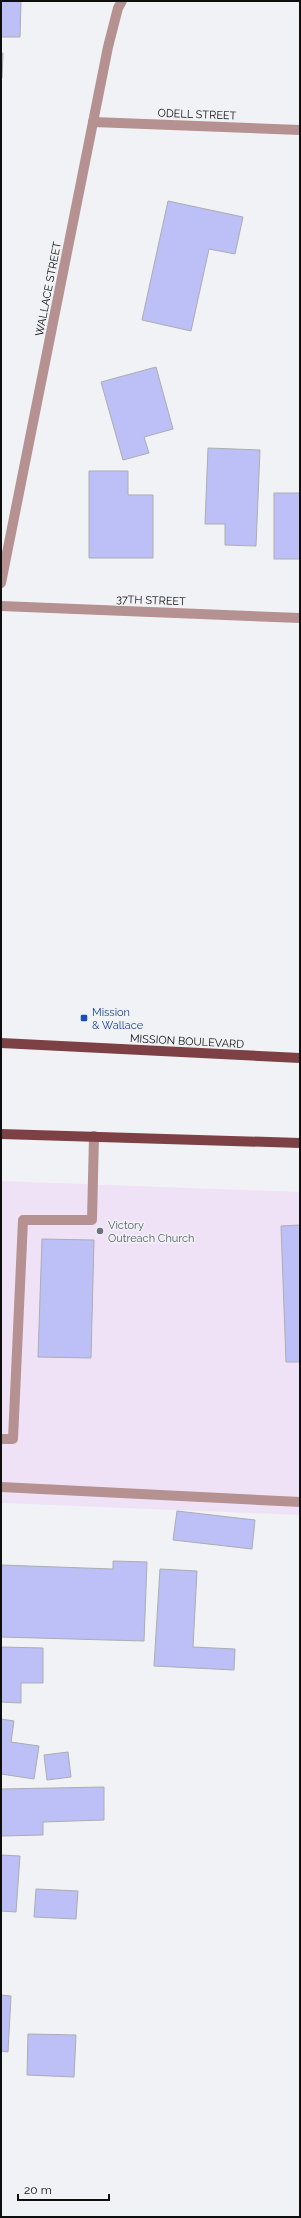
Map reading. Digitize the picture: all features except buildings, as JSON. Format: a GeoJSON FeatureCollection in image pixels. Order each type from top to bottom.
{"type":"FeatureCollection","features":[{"type":"Feature","properties":{"kind":"main road","name":"MISSION BOULEVARD"},"geometry":{"type":"LineString","coordinates":[[1,1043],[300,1058]]}},
{"type":"Feature","properties":{"kind":"main road"},"geometry":{"type":"LineString","coordinates":[[1,1134],[300,1143]]}},
{"type":"Feature","properties":{"kind":"street","name":"WALLACE STREET"},"geometry":{"type":"LineString","coordinates":[[1,583],[108,47],[118,8],[122,1]]}},
{"type":"Feature","properties":{"kind":"street","name":"ODELL STREET"},"geometry":{"type":"LineString","coordinates":[[93,122],[300,130]]}},
{"type":"Feature","properties":{"kind":"street","name":"37TH STREET"},"geometry":{"type":"LineString","coordinates":[[1,606],[300,618]]}},
{"type":"Feature","properties":{"kind":"street"},"geometry":{"type":"LineString","coordinates":[[1,1439],[13,1439],[23,1220],[92,1220],[94,1136]]}},
{"type":"Feature","properties":{"kind":"street"},"geometry":{"type":"LineString","coordinates":[[1,1487],[300,1502]]}},
{"type":"Feature","properties":{"kind":"shaded area"},"geometry":{"type":"Polygon","coordinates":[[[1,1181],[300,1192],[300,1515],[1,1503],[1,1181]]]}},
{"type":"Feature","properties":{"kind":"place","name":"Mission & Wallace"},"geometry":{"type":"Point","coordinates":[84,1018]}},
{"type":"Feature","properties":{"kind":"place","name":"Victory Outreach Church"},"geometry":{"type":"Point","coordinates":[100,1231]}}]}
